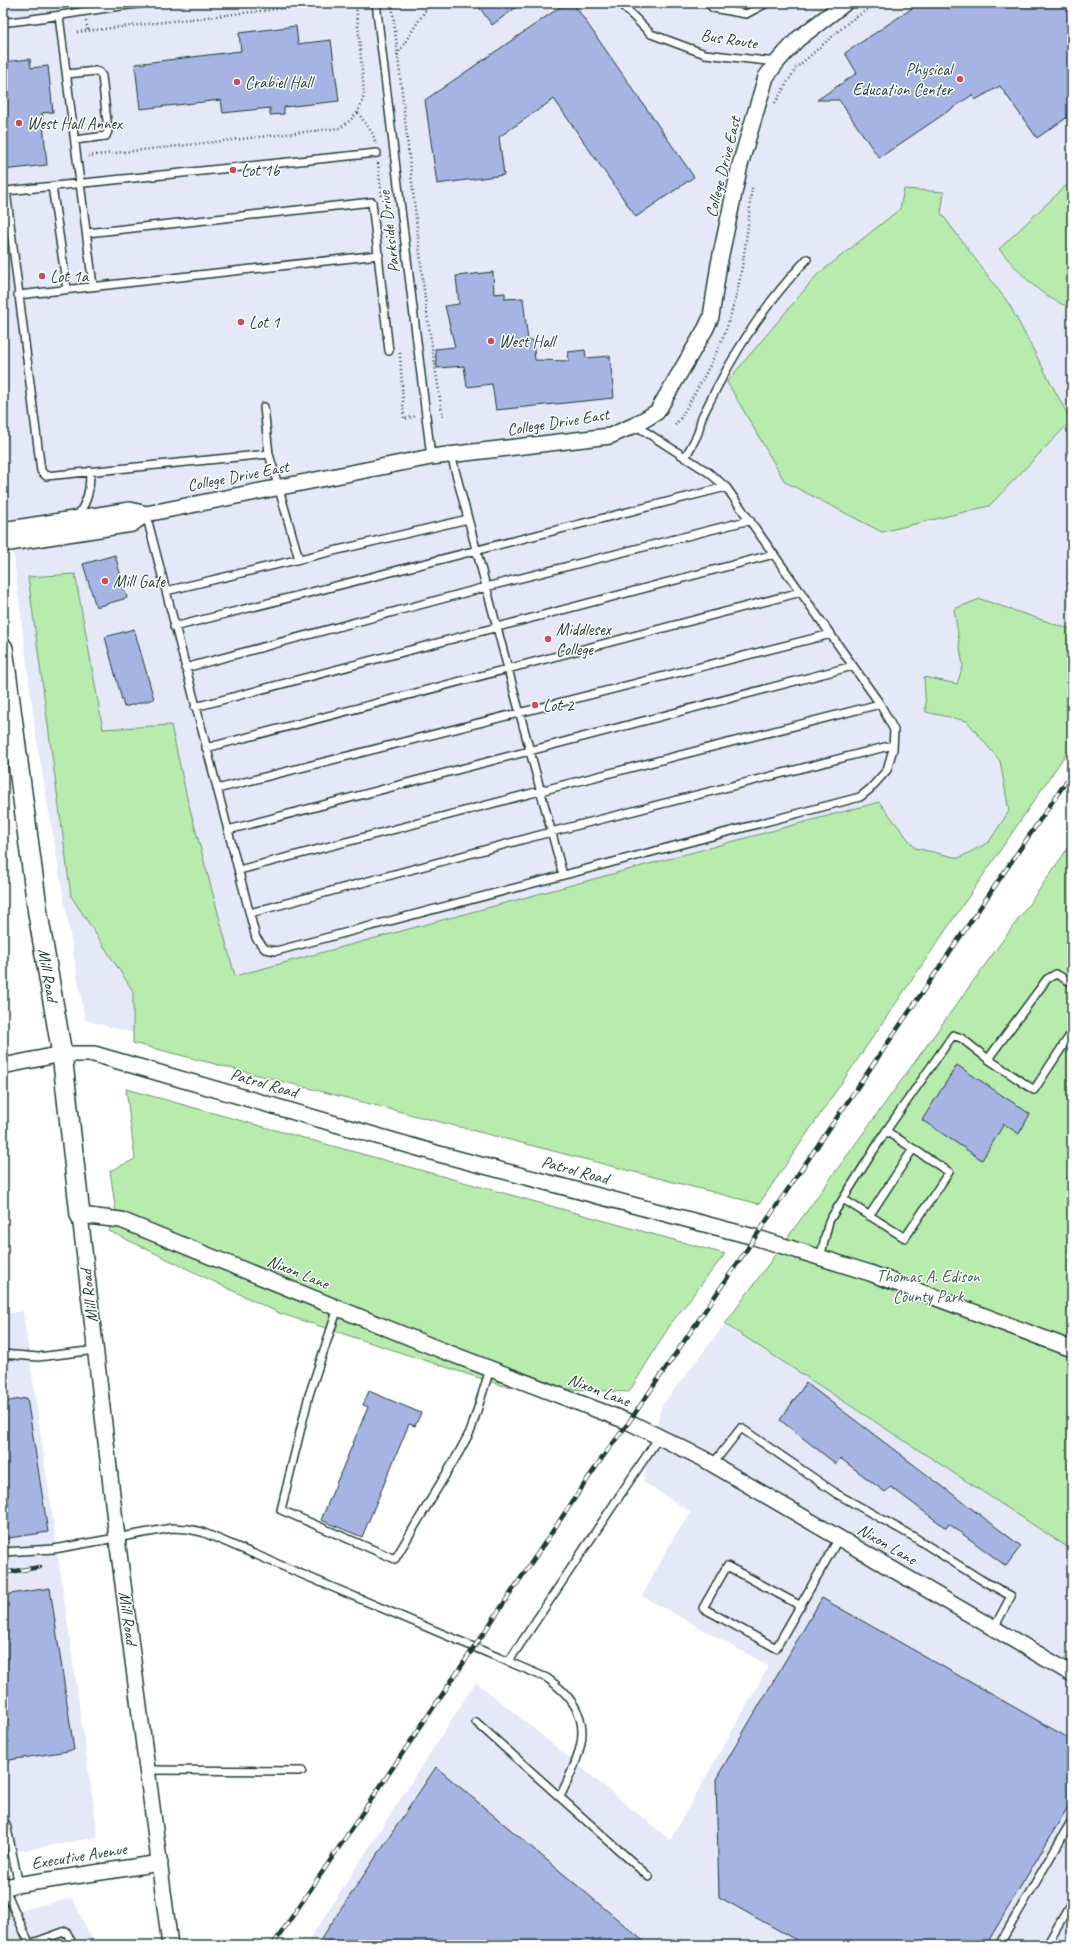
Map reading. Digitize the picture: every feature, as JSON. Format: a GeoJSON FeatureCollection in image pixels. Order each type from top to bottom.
{"type":"FeatureCollection","features":[{"type":"Feature","properties":{"kind":"street","name":"College Drive East"},"geometry":{"type":"LineString","coordinates":[[3,544],[109,520],[130,510],[146,514],[431,457],[610,436],[635,425],[657,412],[689,359],[711,317],[740,164],[766,77],[777,62],[798,39],[839,5]]}},
{"type":"Feature","properties":{"kind":"street","name":"College Drive East"},"geometry":{"type":"LineString","coordinates":[[3,530],[76,519],[109,520]]}},
{"type":"Feature","properties":{"kind":"street","name":"Mill Road"},"geometry":{"type":"LineString","coordinates":[[3,648],[38,914],[62,1054],[117,1538],[170,1945]]}},
{"type":"Feature","properties":{"kind":"street","name":"Patrol Road"},"geometry":{"type":"LineString","coordinates":[[3,1066],[62,1054],[94,1054],[439,1154],[754,1237],[870,1273],[1072,1349]]}},
{"type":"Feature","properties":{"kind":"street","name":"Nixon Lane"},"geometry":{"type":"LineString","coordinates":[[80,1214],[120,1220],[490,1369],[629,1422],[712,1464],[1072,1674]]}},
{"type":"Feature","properties":{"kind":"street","name":"Executive Avenue"},"geometry":{"type":"LineString","coordinates":[[3,1887],[160,1863]]}},
{"type":"Feature","properties":{"kind":"lane"},"geometry":{"type":"LineString","coordinates":[[6,21],[59,16],[107,5],[146,3]]}},
{"type":"Feature","properties":{"kind":"lane","name":"Parkside Drive"},"geometry":{"type":"LineString","coordinates":[[376,3],[431,457]]}},
{"type":"Feature","properties":{"kind":"lane","name":"Bus Route"},"geometry":{"type":"LineString","coordinates":[[620,3],[651,34],[705,54],[777,62]]}},
{"type":"Feature","properties":{"kind":"lane"},"geometry":{"type":"LineString","coordinates":[[708,3],[713,8],[746,14],[755,6],[767,3]]}},
{"type":"Feature","properties":{"kind":"lane"},"geometry":{"type":"LineString","coordinates":[[59,16],[93,286]]}},
{"type":"Feature","properties":{"kind":"lane"},"geometry":{"type":"LineString","coordinates":[[67,74],[96,71],[102,76],[108,131],[106,136],[75,140]]}},
{"type":"Feature","properties":{"kind":"lane"},"geometry":{"type":"LineString","coordinates":[[269,454],[46,476],[41,472],[6,192],[377,153]]}},
{"type":"Feature","properties":{"kind":"lane"},"geometry":{"type":"LineString","coordinates":[[52,186],[67,289]]}},
{"type":"Feature","properties":{"kind":"lane"},"geometry":{"type":"LineString","coordinates":[[87,233],[372,202],[389,351]]}},
{"type":"Feature","properties":{"kind":"lane"},"geometry":{"type":"LineString","coordinates":[[18,294],[379,255]]}},
{"type":"Feature","properties":{"kind":"lane"},"geometry":{"type":"LineString","coordinates":[[685,458],[698,432],[702,415],[732,358],[758,317],[783,285],[807,259]]}},
{"type":"Feature","properties":{"kind":"lane"},"geometry":{"type":"LineString","coordinates":[[264,407],[269,454],[299,559]]}},
{"type":"Feature","properties":{"kind":"lane"},"geometry":{"type":"LineString","coordinates":[[146,514],[174,627],[256,938],[265,949],[276,952],[860,797],[870,789],[887,770],[893,745],[894,730],[880,704],[726,487],[635,425]]}},
{"type":"Feature","properties":{"kind":"lane"},"geometry":{"type":"LineString","coordinates":[[450,455],[563,875]]}},
{"type":"Feature","properties":{"kind":"lane"},"geometry":{"type":"LineString","coordinates":[[76,519],[86,504],[90,489],[90,471]]}},
{"type":"Feature","properties":{"kind":"lane"},"geometry":{"type":"LineString","coordinates":[[174,627],[726,487]]}},
{"type":"Feature","properties":{"kind":"lane"},"geometry":{"type":"LineString","coordinates":[[166,592],[468,519]]}},
{"type":"Feature","properties":{"kind":"lane"},"geometry":{"type":"LineString","coordinates":[[185,668],[486,587],[750,520]]}},
{"type":"Feature","properties":{"kind":"lane"},"geometry":{"type":"LineString","coordinates":[[195,707],[774,554]]}},
{"type":"Feature","properties":{"kind":"lane"},"geometry":{"type":"LineString","coordinates":[[206,748],[801,592]]}},
{"type":"Feature","properties":{"kind":"lane"},"geometry":{"type":"LineString","coordinates":[[217,789],[831,634]]}},
{"type":"Feature","properties":{"kind":"lane"},"geometry":{"type":"LineString","coordinates":[[228,830],[853,666]]}},
{"type":"Feature","properties":{"kind":"lane"},"geometry":{"type":"LineString","coordinates":[[238,870],[880,704]]}},
{"type":"Feature","properties":{"kind":"lane"},"geometry":{"type":"LineString","coordinates":[[250,913],[551,832],[893,745]]}},
{"type":"Feature","properties":{"kind":"lane"},"geometry":{"type":"LineString","coordinates":[[988,1059],[1047,979],[1056,974],[1072,983]]}},
{"type":"Feature","properties":{"kind":"lane"},"geometry":{"type":"LineString","coordinates":[[820,1258],[829,1221],[886,1131],[953,1035],[961,1038],[988,1059],[1034,1090],[1072,1032]]}},
{"type":"Feature","properties":{"kind":"lane"},"geometry":{"type":"LineString","coordinates":[[843,1199],[905,1238],[949,1172],[886,1131]]}},
{"type":"Feature","properties":{"kind":"lane"},"geometry":{"type":"LineString","coordinates":[[869,1216],[913,1149]]}},
{"type":"Feature","properties":{"kind":"lane"},"geometry":{"type":"LineString","coordinates":[[338,1308],[309,1395],[281,1510],[395,1559],[471,1430],[490,1369]]}},
{"type":"Feature","properties":{"kind":"lane"},"geometry":{"type":"LineString","coordinates":[[3,1354],[38,1357],[96,1350]]}},
{"type":"Feature","properties":{"kind":"lane"},"geometry":{"type":"LineString","coordinates":[[712,1464],[741,1428],[838,1494],[914,1537],[980,1579],[1010,1596],[994,1628]]}},
{"type":"Feature","properties":{"kind":"lane"},"geometry":{"type":"LineString","coordinates":[[509,1661],[659,1437]]}},
{"type":"Feature","properties":{"kind":"lane"},"geometry":{"type":"LineString","coordinates":[[3,1552],[54,1549],[172,1528],[202,1532],[509,1661],[547,1678],[562,1688],[574,1704],[581,1720],[582,1741],[579,1757],[560,1797]]}},
{"type":"Feature","properties":{"kind":"lane"},"geometry":{"type":"LineString","coordinates":[[801,1606],[727,1566],[703,1608],[776,1648],[801,1606],[839,1538]]}},
{"type":"Feature","properties":{"kind":"lane"},"geometry":{"type":"LineString","coordinates":[[476,1722],[649,1877]]}},
{"type":"Feature","properties":{"kind":"lane"},"geometry":{"type":"LineString","coordinates":[[148,1770],[302,1771]]}},
{"type":"Feature","properties":{"kind":"lane"},"geometry":{"type":"LineString","coordinates":[[999,1945],[1072,1820]]}},
{"type":"Feature","properties":{"kind":"lane"},"geometry":{"type":"LineString","coordinates":[[3,1825],[6,1824],[19,1885]]}},
{"type":"Feature","properties":{"kind":"lane"},"geometry":{"type":"LineString","coordinates":[[3,1887],[30,1944],[66,1931],[73,1945]]}},
{"type":"Feature","properties":{"kind":"lane"},"geometry":{"type":"LineString","coordinates":[[1047,1945],[1072,1902]]}},
{"type":"Feature","properties":{"kind":"path"},"geometry":{"type":"LineString","coordinates":[[77,32],[330,3]]}},
{"type":"Feature","properties":{"kind":"path"},"geometry":{"type":"LineString","coordinates":[[88,156],[340,128],[358,113],[362,104],[364,93],[356,3]]}},
{"type":"Feature","properties":{"kind":"path"},"geometry":{"type":"LineString","coordinates":[[392,3],[396,55],[426,308],[443,418]]}},
{"type":"Feature","properties":{"kind":"path"},"geometry":{"type":"LineString","coordinates":[[396,55],[430,3]]}},
{"type":"Feature","properties":{"kind":"path"},"geometry":{"type":"LineString","coordinates":[[772,109],[796,68],[850,21],[878,3]]}},
{"type":"Feature","properties":{"kind":"path"},"geometry":{"type":"LineString","coordinates":[[358,113],[373,134],[377,153]]}},
{"type":"Feature","properties":{"kind":"path"},"geometry":{"type":"LineString","coordinates":[[675,425],[680,419],[705,374],[725,332],[737,288],[748,235],[752,183]]}},
{"type":"Feature","properties":{"kind":"shaded area","name":"Middlesex College"},"geometry":{"type":"Polygon","coordinates":[[[3,3],[1072,3],[1072,744],[905,986],[759,1204],[85,1020],[36,737],[3,470],[3,3]]]}},
{"type":"Feature","properties":{"kind":"shaded area"},"geometry":{"type":"Polygon","coordinates":[[[23,1311],[98,1837],[3,1854],[3,1314],[23,1311]]]}},
{"type":"Feature","properties":{"kind":"shaded area"},"geometry":{"type":"Polygon","coordinates":[[[725,1324],[1072,1550],[1072,1945],[306,1945],[476,1682],[670,1840],[769,1666],[642,1596],[672,1541],[691,1512],[643,1482],[661,1407],[725,1324]]]}},
{"type":"Feature","properties":{"kind":"shaded area"},"geometry":{"type":"Polygon","coordinates":[[[72,1898],[95,1945],[3,1945],[3,1914],[72,1898]]]}},
{"type":"Feature","properties":{"kind":"green space"},"geometry":{"type":"Polygon","coordinates":[[[1072,180],[1072,308],[1050,298],[1032,284],[999,249],[1072,180]]]}},
{"type":"Feature","properties":{"kind":"green space"},"geometry":{"type":"Polygon","coordinates":[[[904,189],[944,192],[941,213],[1009,304],[1071,421],[989,506],[882,532],[785,482],[727,382],[817,275],[900,209],[904,189]]]}},
{"type":"Feature","properties":{"kind":"green space"},"geometry":{"type":"Polygon","coordinates":[[[75,574],[103,729],[171,725],[187,798],[235,976],[879,802],[915,848],[959,858],[989,842],[1009,811],[1000,761],[967,721],[926,712],[924,677],[957,684],[963,666],[954,609],[980,599],[1069,629],[1072,626],[1072,745],[759,1204],[133,1043],[133,991],[71,896],[28,577],[75,574]]]}},
{"type":"Feature","properties":{"kind":"green space","name":"Thomas A. Edison County Park"},"geometry":{"type":"Polygon","coordinates":[[[1072,842],[1072,1550],[725,1324],[1032,900],[1072,842]]]}},
{"type":"Feature","properties":{"kind":"green space"},"geometry":{"type":"Polygon","coordinates":[[[126,1089],[725,1254],[672,1322],[629,1392],[504,1386],[279,1313],[109,1231],[116,1213],[110,1171],[135,1159],[126,1089]]]}},
{"type":"Feature","properties":{"kind":"building"},"geometry":{"type":"Polygon","coordinates":[[[476,3],[522,3],[492,25],[476,3]]]}},
{"type":"Feature","properties":{"kind":"building"},"geometry":{"type":"Polygon","coordinates":[[[566,3],[573,3],[694,177],[636,217],[554,99],[499,137],[504,175],[437,184],[425,100],[566,3]]]}},
{"type":"Feature","properties":{"kind":"building","name":"Physical Education Center"},"geometry":{"type":"Polygon","coordinates":[[[920,3],[1072,3],[1072,114],[1037,138],[1000,86],[975,100],[972,95],[879,158],[839,100],[817,100],[857,73],[845,53],[920,3]]]}},
{"type":"Feature","properties":{"kind":"building","name":"Crabiel Hall"},"geometry":{"type":"Polygon","coordinates":[[[296,26],[298,44],[331,40],[339,101],[284,107],[284,114],[270,115],[270,108],[223,113],[221,100],[140,109],[135,64],[241,51],[239,33],[296,26]]]}},
{"type":"Feature","properties":{"kind":"building","name":"West Hall Annex"},"geometry":{"type":"Polygon","coordinates":[[[30,59],[31,68],[48,66],[53,112],[42,113],[47,165],[3,170],[3,62],[30,59]]]}},
{"type":"Feature","properties":{"kind":"building","name":"West Hall"},"geometry":{"type":"Polygon","coordinates":[[[493,272],[494,294],[505,293],[505,299],[523,298],[528,341],[533,340],[535,360],[569,361],[568,352],[585,350],[586,358],[610,356],[614,398],[496,410],[492,384],[467,387],[464,366],[437,368],[435,349],[455,347],[445,306],[459,304],[456,276],[493,272]]]}},
{"type":"Feature","properties":{"kind":"building","name":"Mill Gate"},"geometry":{"type":"Polygon","coordinates":[[[115,555],[127,598],[96,607],[83,564],[115,555]]]}},
{"type":"Feature","properties":{"kind":"building"},"geometry":{"type":"Polygon","coordinates":[[[134,629],[154,699],[124,707],[105,637],[134,629]]]}},
{"type":"Feature","properties":{"kind":"building"},"geometry":{"type":"Polygon","coordinates":[[[957,1065],[1030,1114],[1019,1134],[1004,1124],[982,1160],[922,1120],[957,1065]]]}},
{"type":"Feature","properties":{"kind":"building"},"geometry":{"type":"Polygon","coordinates":[[[806,1383],[1021,1546],[1006,1566],[949,1524],[946,1528],[891,1487],[885,1492],[840,1458],[836,1464],[780,1420],[806,1383]]]}},
{"type":"Feature","properties":{"kind":"building"},"geometry":{"type":"Polygon","coordinates":[[[369,1391],[421,1413],[415,1426],[409,1424],[362,1537],[321,1520],[368,1407],[363,1405],[369,1391]]]}},
{"type":"Feature","properties":{"kind":"building"},"geometry":{"type":"Polygon","coordinates":[[[27,1398],[48,1532],[3,1539],[3,1402],[27,1398]]]}},
{"type":"Feature","properties":{"kind":"building"},"geometry":{"type":"Polygon","coordinates":[[[50,1588],[74,1750],[3,1761],[3,1595],[50,1588]]]}},
{"type":"Feature","properties":{"kind":"building"},"geometry":{"type":"Polygon","coordinates":[[[822,1598],[1072,1740],[1072,1800],[986,1945],[805,1945],[719,1897],[716,1779],[822,1598]]]}},
{"type":"Feature","properties":{"kind":"building"},"geometry":{"type":"Polygon","coordinates":[[[436,1767],[648,1945],[317,1945],[436,1767]]]}},
{"type":"Feature","properties":{"kind":"railway"},"geometry":{"type":"LineString","coordinates":[[273,1945],[602,1458],[629,1422],[1072,773]]}},
{"type":"Feature","properties":{"kind":"railway"},"geometry":{"type":"LineString","coordinates":[[3,1573],[40,1567]]}},
{"type":"Feature","properties":{"kind":"place","name":"Physical Education Center"},"geometry":{"type":"Point","coordinates":[960,79]}},
{"type":"Feature","properties":{"kind":"place","name":"Crabiel Hall"},"geometry":{"type":"Point","coordinates":[237,82]}},
{"type":"Feature","properties":{"kind":"place","name":"West Hall Annex"},"geometry":{"type":"Point","coordinates":[19,123]}},
{"type":"Feature","properties":{"kind":"place","name":"Lot 1b"},"geometry":{"type":"Point","coordinates":[233,170]}},
{"type":"Feature","properties":{"kind":"place","name":"Lot 1a"},"geometry":{"type":"Point","coordinates":[42,276]}},
{"type":"Feature","properties":{"kind":"place","name":"Lot 1"},"geometry":{"type":"Point","coordinates":[241,322]}},
{"type":"Feature","properties":{"kind":"place","name":"West Hall"},"geometry":{"type":"Point","coordinates":[491,341]}},
{"type":"Feature","properties":{"kind":"place","name":"Mill Gate"},"geometry":{"type":"Point","coordinates":[105,581]}},
{"type":"Feature","properties":{"kind":"place","name":"Middlesex College"},"geometry":{"type":"Point","coordinates":[548,639]}},
{"type":"Feature","properties":{"kind":"place","name":"Lot 2"},"geometry":{"type":"Point","coordinates":[535,705]}}]}
